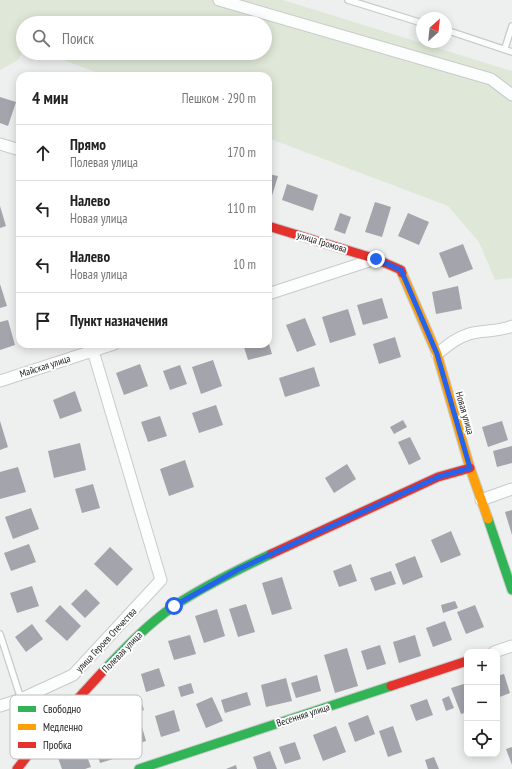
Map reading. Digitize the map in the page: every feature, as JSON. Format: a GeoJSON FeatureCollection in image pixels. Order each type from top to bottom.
{"type":"FeatureCollection","features":[{"type":"Feature","properties":{"kind":"street"},"geometry":{"type":"LineString","coordinates":[[219,0],[491,79],[512,95]]}},
{"type":"Feature","properties":{"kind":"street"},"geometry":{"type":"LineString","coordinates":[[0,144],[16,149]]}},
{"type":"Feature","properties":{"kind":"street","name":"улица Громова"},"geometry":{"type":"LineString","coordinates":[[272,227],[376,259]]}},
{"type":"Feature","properties":{"kind":"street"},"geometry":{"type":"LineString","coordinates":[[272,293],[376,259]]}},
{"type":"Feature","properties":{"kind":"street","name":"Новая улица"},"geometry":{"type":"LineString","coordinates":[[376,259],[401,270],[437,354],[470,468],[512,590]]}},
{"type":"Feature","properties":{"kind":"street"},"geometry":{"type":"LineString","coordinates":[[437,354],[450,343],[470,334],[501,331],[512,326]]}},
{"type":"Feature","properties":{"kind":"street","name":"Майская улица"},"geometry":{"type":"LineString","coordinates":[[0,381],[89,348]]}},
{"type":"Feature","properties":{"kind":"street","name":"улица Героев Отечества"},"geometry":{"type":"LineString","coordinates":[[30,695],[72,675],[161,580],[92,348]]}},
{"type":"Feature","properties":{"kind":"street","name":"Полевая улица"},"geometry":{"type":"LineString","coordinates":[[81,695],[134,638],[174,606],[239,569],[438,477],[470,468]]}},
{"type":"Feature","properties":{"kind":"street"},"geometry":{"type":"LineString","coordinates":[[481,500],[512,489]]}},
{"type":"Feature","properties":{"kind":"street"},"geometry":{"type":"LineString","coordinates":[[500,650],[512,646]]}},
{"type":"Feature","properties":{"kind":"street","name":"Весенняя улица"},"geometry":{"type":"LineString","coordinates":[[139,769],[464,662]]}},
{"type":"Feature","properties":{"kind":"street"},"geometry":{"type":"LineString","coordinates":[[72,675],[94,681]]}},
{"type":"Feature","properties":{"kind":"street","name":"улица Героев Отечества"},"geometry":{"type":"LineString","coordinates":[[0,706],[10,703]]}},
{"type":"Feature","properties":{"kind":"street","name":"Полевая улица"},"geometry":{"type":"LineString","coordinates":[[18,769],[26,759]]}},
{"type":"Feature","properties":{"kind":"lane"},"geometry":{"type":"LineString","coordinates":[[348,0],[416,21]]}},
{"type":"Feature","properties":{"kind":"lane"},"geometry":{"type":"LineString","coordinates":[[505,48],[512,26]]}},
{"type":"Feature","properties":{"kind":"lane"},"geometry":{"type":"LineString","coordinates":[[452,32],[505,48],[512,52]]}},
{"type":"Feature","properties":{"kind":"lane"},"geometry":{"type":"LineString","coordinates":[[0,634],[20,695]]}},
{"type":"Feature","properties":{"kind":"green space"},"geometry":{"type":"Polygon","coordinates":[[[0,0],[283,0],[416,41],[416,48],[438,48],[512,71],[512,278],[495,280],[479,242],[448,206],[272,140],[272,72],[95,72],[64,60],[272,60],[272,16],[16,16],[16,60],[18,60],[0,70],[0,0]]]}},
{"type":"Feature","properties":{"kind":"building"},"geometry":{"type":"Polygon","coordinates":[[[0,97],[16,102],[8,126],[0,123],[0,97]]]}},
{"type":"Feature","properties":{"kind":"building"},"geometry":{"type":"Polygon","coordinates":[[[272,175],[278,176],[272,196],[272,175]]]}},
{"type":"Feature","properties":{"kind":"building"},"geometry":{"type":"Polygon","coordinates":[[[287,184],[318,195],[313,211],[282,200],[287,184]]]}},
{"type":"Feature","properties":{"kind":"building"},"geometry":{"type":"Polygon","coordinates":[[[375,202],[391,207],[382,237],[365,232],[375,202]]]}},
{"type":"Feature","properties":{"kind":"building"},"geometry":{"type":"Polygon","coordinates":[[[0,206],[6,226],[0,228],[0,206]]]}},
{"type":"Feature","properties":{"kind":"building"},"geometry":{"type":"Polygon","coordinates":[[[340,213],[351,217],[345,234],[334,230],[340,213]]]}},
{"type":"Feature","properties":{"kind":"building"},"geometry":{"type":"Polygon","coordinates":[[[408,213],[429,222],[419,245],[398,236],[408,213]]]}},
{"type":"Feature","properties":{"kind":"building"},"geometry":{"type":"Polygon","coordinates":[[[463,244],[473,269],[449,278],[439,253],[463,244]]]}},
{"type":"Feature","properties":{"kind":"building"},"geometry":{"type":"Polygon","coordinates":[[[0,284],[7,306],[0,308],[0,284]]]}},
{"type":"Feature","properties":{"kind":"building"},"geometry":{"type":"Polygon","coordinates":[[[458,286],[462,309],[436,314],[432,292],[458,286]]]}},
{"type":"Feature","properties":{"kind":"building"},"geometry":{"type":"Polygon","coordinates":[[[382,298],[388,318],[363,325],[357,305],[382,298]]]}},
{"type":"Feature","properties":{"kind":"building"},"geometry":{"type":"Polygon","coordinates":[[[348,309],[356,335],[330,343],[322,317],[348,309]]]}},
{"type":"Feature","properties":{"kind":"building"},"geometry":{"type":"Polygon","coordinates":[[[305,318],[316,345],[297,352],[286,325],[305,318]]]}},
{"type":"Feature","properties":{"kind":"building"},"geometry":{"type":"Polygon","coordinates":[[[8,320],[15,345],[0,350],[0,322],[8,320]]]}},
{"type":"Feature","properties":{"kind":"building"},"geometry":{"type":"Polygon","coordinates":[[[395,337],[401,357],[379,364],[373,344],[395,337]]]}},
{"type":"Feature","properties":{"kind":"building"},"geometry":{"type":"Polygon","coordinates":[[[244,348],[270,348],[272,354],[248,360],[244,348]]]}},
{"type":"Feature","properties":{"kind":"building"},"geometry":{"type":"Polygon","coordinates":[[[213,360],[222,386],[201,394],[192,367],[213,360]]]}},
{"type":"Feature","properties":{"kind":"building"},"geometry":{"type":"Polygon","coordinates":[[[140,364],[148,386],[124,395],[116,373],[140,364]]]}},
{"type":"Feature","properties":{"kind":"building"},"geometry":{"type":"Polygon","coordinates":[[[180,365],[187,384],[170,390],[163,371],[180,365]]]}},
{"type":"Feature","properties":{"kind":"building"},"geometry":{"type":"Polygon","coordinates":[[[314,367],[320,386],[285,397],[279,378],[314,367]]]}},
{"type":"Feature","properties":{"kind":"building"},"geometry":{"type":"Polygon","coordinates":[[[75,391],[82,411],[60,419],[53,400],[75,391]]]}},
{"type":"Feature","properties":{"kind":"building"},"geometry":{"type":"Polygon","coordinates":[[[216,405],[223,425],[199,433],[192,413],[216,405]]]}},
{"type":"Feature","properties":{"kind":"building"},"geometry":{"type":"Polygon","coordinates":[[[160,416],[167,436],[148,442],[141,422],[160,416]]]}},
{"type":"Feature","properties":{"kind":"building"},"geometry":{"type":"Polygon","coordinates":[[[403,420],[407,427],[394,434],[390,427],[403,420]]]}},
{"type":"Feature","properties":{"kind":"building"},"geometry":{"type":"Polygon","coordinates":[[[0,421],[8,447],[0,450],[0,421]]]}},
{"type":"Feature","properties":{"kind":"building"},"geometry":{"type":"Polygon","coordinates":[[[502,421],[508,440],[488,447],[482,427],[502,421]]]}},
{"type":"Feature","properties":{"kind":"building"},"geometry":{"type":"Polygon","coordinates":[[[410,437],[421,459],[409,465],[398,442],[410,437]]]}},
{"type":"Feature","properties":{"kind":"building"},"geometry":{"type":"Polygon","coordinates":[[[80,443],[86,470],[54,478],[48,451],[80,443]]]}},
{"type":"Feature","properties":{"kind":"building"},"geometry":{"type":"Polygon","coordinates":[[[512,446],[512,463],[497,467],[493,451],[512,446]]]}},
{"type":"Feature","properties":{"kind":"building"},"geometry":{"type":"Polygon","coordinates":[[[185,460],[194,487],[169,496],[160,469],[185,460]]]}},
{"type":"Feature","properties":{"kind":"building"},"geometry":{"type":"Polygon","coordinates":[[[347,464],[356,479],[334,493],[325,478],[347,464]]]}},
{"type":"Feature","properties":{"kind":"building"},"geometry":{"type":"Polygon","coordinates":[[[18,467],[26,492],[0,499],[0,472],[18,467]]]}},
{"type":"Feature","properties":{"kind":"building"},"geometry":{"type":"Polygon","coordinates":[[[93,484],[100,508],[82,513],[75,489],[93,484]]]}},
{"type":"Feature","properties":{"kind":"building"},"geometry":{"type":"Polygon","coordinates":[[[31,508],[39,529],[13,539],[5,517],[31,508]]]}},
{"type":"Feature","properties":{"kind":"building"},"geometry":{"type":"Polygon","coordinates":[[[512,510],[512,535],[505,512],[512,510]]]}},
{"type":"Feature","properties":{"kind":"building"},"geometry":{"type":"Polygon","coordinates":[[[451,531],[461,555],[441,563],[431,540],[451,531]]]}},
{"type":"Feature","properties":{"kind":"building"},"geometry":{"type":"Polygon","coordinates":[[[29,544],[36,562],[11,571],[4,553],[29,544]]]}},
{"type":"Feature","properties":{"kind":"building"},"geometry":{"type":"Polygon","coordinates":[[[110,547],[133,569],[117,586],[94,564],[110,547]]]}},
{"type":"Feature","properties":{"kind":"building"},"geometry":{"type":"Polygon","coordinates":[[[415,556],[423,577],[403,585],[395,564],[415,556]]]}},
{"type":"Feature","properties":{"kind":"building"},"geometry":{"type":"Polygon","coordinates":[[[351,564],[357,581],[339,587],[333,571],[351,564]]]}},
{"type":"Feature","properties":{"kind":"building"},"geometry":{"type":"Polygon","coordinates":[[[391,571],[396,584],[375,591],[370,578],[391,571]]]}},
{"type":"Feature","properties":{"kind":"building"},"geometry":{"type":"Polygon","coordinates":[[[282,577],[292,609],[272,615],[262,583],[282,577]]]}},
{"type":"Feature","properties":{"kind":"building"},"geometry":{"type":"Polygon","coordinates":[[[32,586],[39,606],[17,613],[10,593],[32,586]]]}},
{"type":"Feature","properties":{"kind":"building"},"geometry":{"type":"Polygon","coordinates":[[[86,589],[100,603],[85,618],[71,604],[86,589]]]}},
{"type":"Feature","properties":{"kind":"building"},"geometry":{"type":"Polygon","coordinates":[[[455,601],[458,608],[443,613],[441,605],[455,601]]]}},
{"type":"Feature","properties":{"kind":"building"},"geometry":{"type":"Polygon","coordinates":[[[246,604],[255,632],[238,637],[229,609],[246,604]]]}},
{"type":"Feature","properties":{"kind":"building"},"geometry":{"type":"Polygon","coordinates":[[[60,605],[81,626],[67,641],[45,621],[60,605]]]}},
{"type":"Feature","properties":{"kind":"building"},"geometry":{"type":"Polygon","coordinates":[[[475,605],[484,627],[466,634],[457,612],[475,605]]]}},
{"type":"Feature","properties":{"kind":"building"},"geometry":{"type":"Polygon","coordinates":[[[217,609],[225,636],[204,643],[195,616],[217,609]]]}},
{"type":"Feature","properties":{"kind":"building"},"geometry":{"type":"Polygon","coordinates":[[[445,621],[452,640],[433,647],[426,628],[445,621]]]}},
{"type":"Feature","properties":{"kind":"building"},"geometry":{"type":"Polygon","coordinates":[[[32,624],[43,639],[26,652],[15,637],[32,624]]]}},
{"type":"Feature","properties":{"kind":"building"},"geometry":{"type":"Polygon","coordinates":[[[190,635],[196,654],[174,660],[168,641],[190,635]]]}},
{"type":"Feature","properties":{"kind":"building"},"geometry":{"type":"Polygon","coordinates":[[[415,635],[421,656],[399,663],[393,642],[415,635]]]}},
{"type":"Feature","properties":{"kind":"building"},"geometry":{"type":"Polygon","coordinates":[[[380,645],[386,664],[367,670],[361,651],[380,645]]]}},
{"type":"Feature","properties":{"kind":"building"},"geometry":{"type":"Polygon","coordinates":[[[347,648],[358,686],[335,693],[324,655],[347,648]]]}},
{"type":"Feature","properties":{"kind":"building"},"geometry":{"type":"Polygon","coordinates":[[[159,668],[165,686],[146,692],[141,674],[159,668]]]}},
{"type":"Feature","properties":{"kind":"building"},"geometry":{"type":"Polygon","coordinates":[[[504,674],[510,693],[500,697],[500,685],[500,675],[504,674]]]}},
{"type":"Feature","properties":{"kind":"building"},"geometry":{"type":"Polygon","coordinates":[[[317,675],[321,691],[296,698],[291,683],[317,675]]]}},
{"type":"Feature","properties":{"kind":"building"},"geometry":{"type":"Polygon","coordinates":[[[286,678],[292,701],[266,707],[261,685],[286,678]]]}},
{"type":"Feature","properties":{"kind":"building"},"geometry":{"type":"Polygon","coordinates":[[[191,683],[194,693],[181,697],[178,687],[191,683]]]}},
{"type":"Feature","properties":{"kind":"building"},"geometry":{"type":"Polygon","coordinates":[[[464,684],[464,713],[461,714],[451,688],[464,684]]]}},
{"type":"Feature","properties":{"kind":"building"},"geometry":{"type":"Polygon","coordinates":[[[247,692],[251,705],[225,713],[221,700],[247,692]]]}},
{"type":"Feature","properties":{"kind":"building"},"geometry":{"type":"Polygon","coordinates":[[[449,696],[454,708],[446,711],[442,699],[449,696]]]}},
{"type":"Feature","properties":{"kind":"building"},"geometry":{"type":"Polygon","coordinates":[[[212,697],[223,721],[206,728],[196,704],[212,697]]]}},
{"type":"Feature","properties":{"kind":"building"},"geometry":{"type":"Polygon","coordinates":[[[427,699],[433,715],[416,721],[410,705],[427,699]]]}},
{"type":"Feature","properties":{"kind":"building"},"geometry":{"type":"Polygon","coordinates":[[[174,710],[180,731],[161,737],[155,716],[174,710]]]}},
{"type":"Feature","properties":{"kind":"building"},"geometry":{"type":"Polygon","coordinates":[[[368,715],[375,734],[355,742],[348,723],[368,715]]]}},
{"type":"Feature","properties":{"kind":"building"},"geometry":{"type":"Polygon","coordinates":[[[336,726],[346,752],[323,761],[313,735],[336,726]]]}},
{"type":"Feature","properties":{"kind":"building"},"geometry":{"type":"Polygon","coordinates":[[[393,726],[402,752],[388,757],[379,731],[393,726]]]}},
{"type":"Feature","properties":{"kind":"building"},"geometry":{"type":"Polygon","coordinates":[[[142,727],[146,741],[142,742],[142,727]]]}},
{"type":"Feature","properties":{"kind":"building"},"geometry":{"type":"Polygon","coordinates":[[[295,742],[301,759],[285,764],[279,747],[295,742]]]}},
{"type":"Feature","properties":{"kind":"building"},"geometry":{"type":"Polygon","coordinates":[[[512,747],[512,765],[506,749],[512,747]]]}},
{"type":"Feature","properties":{"kind":"building"},"geometry":{"type":"Polygon","coordinates":[[[270,751],[277,769],[257,769],[253,757],[270,751]]]}},
{"type":"Feature","properties":{"kind":"building"},"geometry":{"type":"Polygon","coordinates":[[[434,757],[439,769],[428,769],[425,760],[434,757]]]}},
{"type":"Feature","properties":{"kind":"building"},"geometry":{"type":"Polygon","coordinates":[[[58,759],[88,759],[91,767],[85,769],[62,769],[58,759]]]}},
{"type":"Feature","properties":{"kind":"building"},"geometry":{"type":"Polygon","coordinates":[[[99,759],[113,759],[100,763],[99,759]]]}},
{"type":"Feature","properties":{"kind":"building"},"geometry":{"type":"Polygon","coordinates":[[[236,765],[237,769],[226,769],[236,765]]]}},
{"type":"Feature","properties":{"kind":"traffic: fast"},"geometry":{"type":"LineString","coordinates":[[488,519],[512,590]]}},
{"type":"Feature","properties":{"kind":"traffic: fast"},"geometry":{"type":"LineString","coordinates":[[106,668],[130,643],[174,606],[209,585],[271,554]]}},
{"type":"Feature","properties":{"kind":"traffic: fast"},"geometry":{"type":"LineString","coordinates":[[139,769],[391,686]]}},
{"type":"Feature","properties":{"kind":"traffic: slow"},"geometry":{"type":"LineString","coordinates":[[402,273],[437,354],[470,468],[488,519]]}},
{"type":"Feature","properties":{"kind":"traffic: jam"},"geometry":{"type":"LineString","coordinates":[[272,227],[376,259],[401,270],[402,273]]}},
{"type":"Feature","properties":{"kind":"traffic: jam"},"geometry":{"type":"LineString","coordinates":[[271,554],[438,477],[470,468]]}},
{"type":"Feature","properties":{"kind":"traffic: jam"},"geometry":{"type":"LineString","coordinates":[[391,686],[464,662]]}},
{"type":"Feature","properties":{"kind":"traffic: jam"},"geometry":{"type":"LineString","coordinates":[[81,695],[106,668]]}},
{"type":"Feature","properties":{"kind":"traffic: jam"},"geometry":{"type":"LineString","coordinates":[[17,769],[25,759]]}},
{"type":"Feature","properties":{"kind":"route"},"geometry":{"type":"LineString","coordinates":[[174,606],[239,569],[438,477],[470,468],[437,354],[401,270],[376,259]]}}]}
